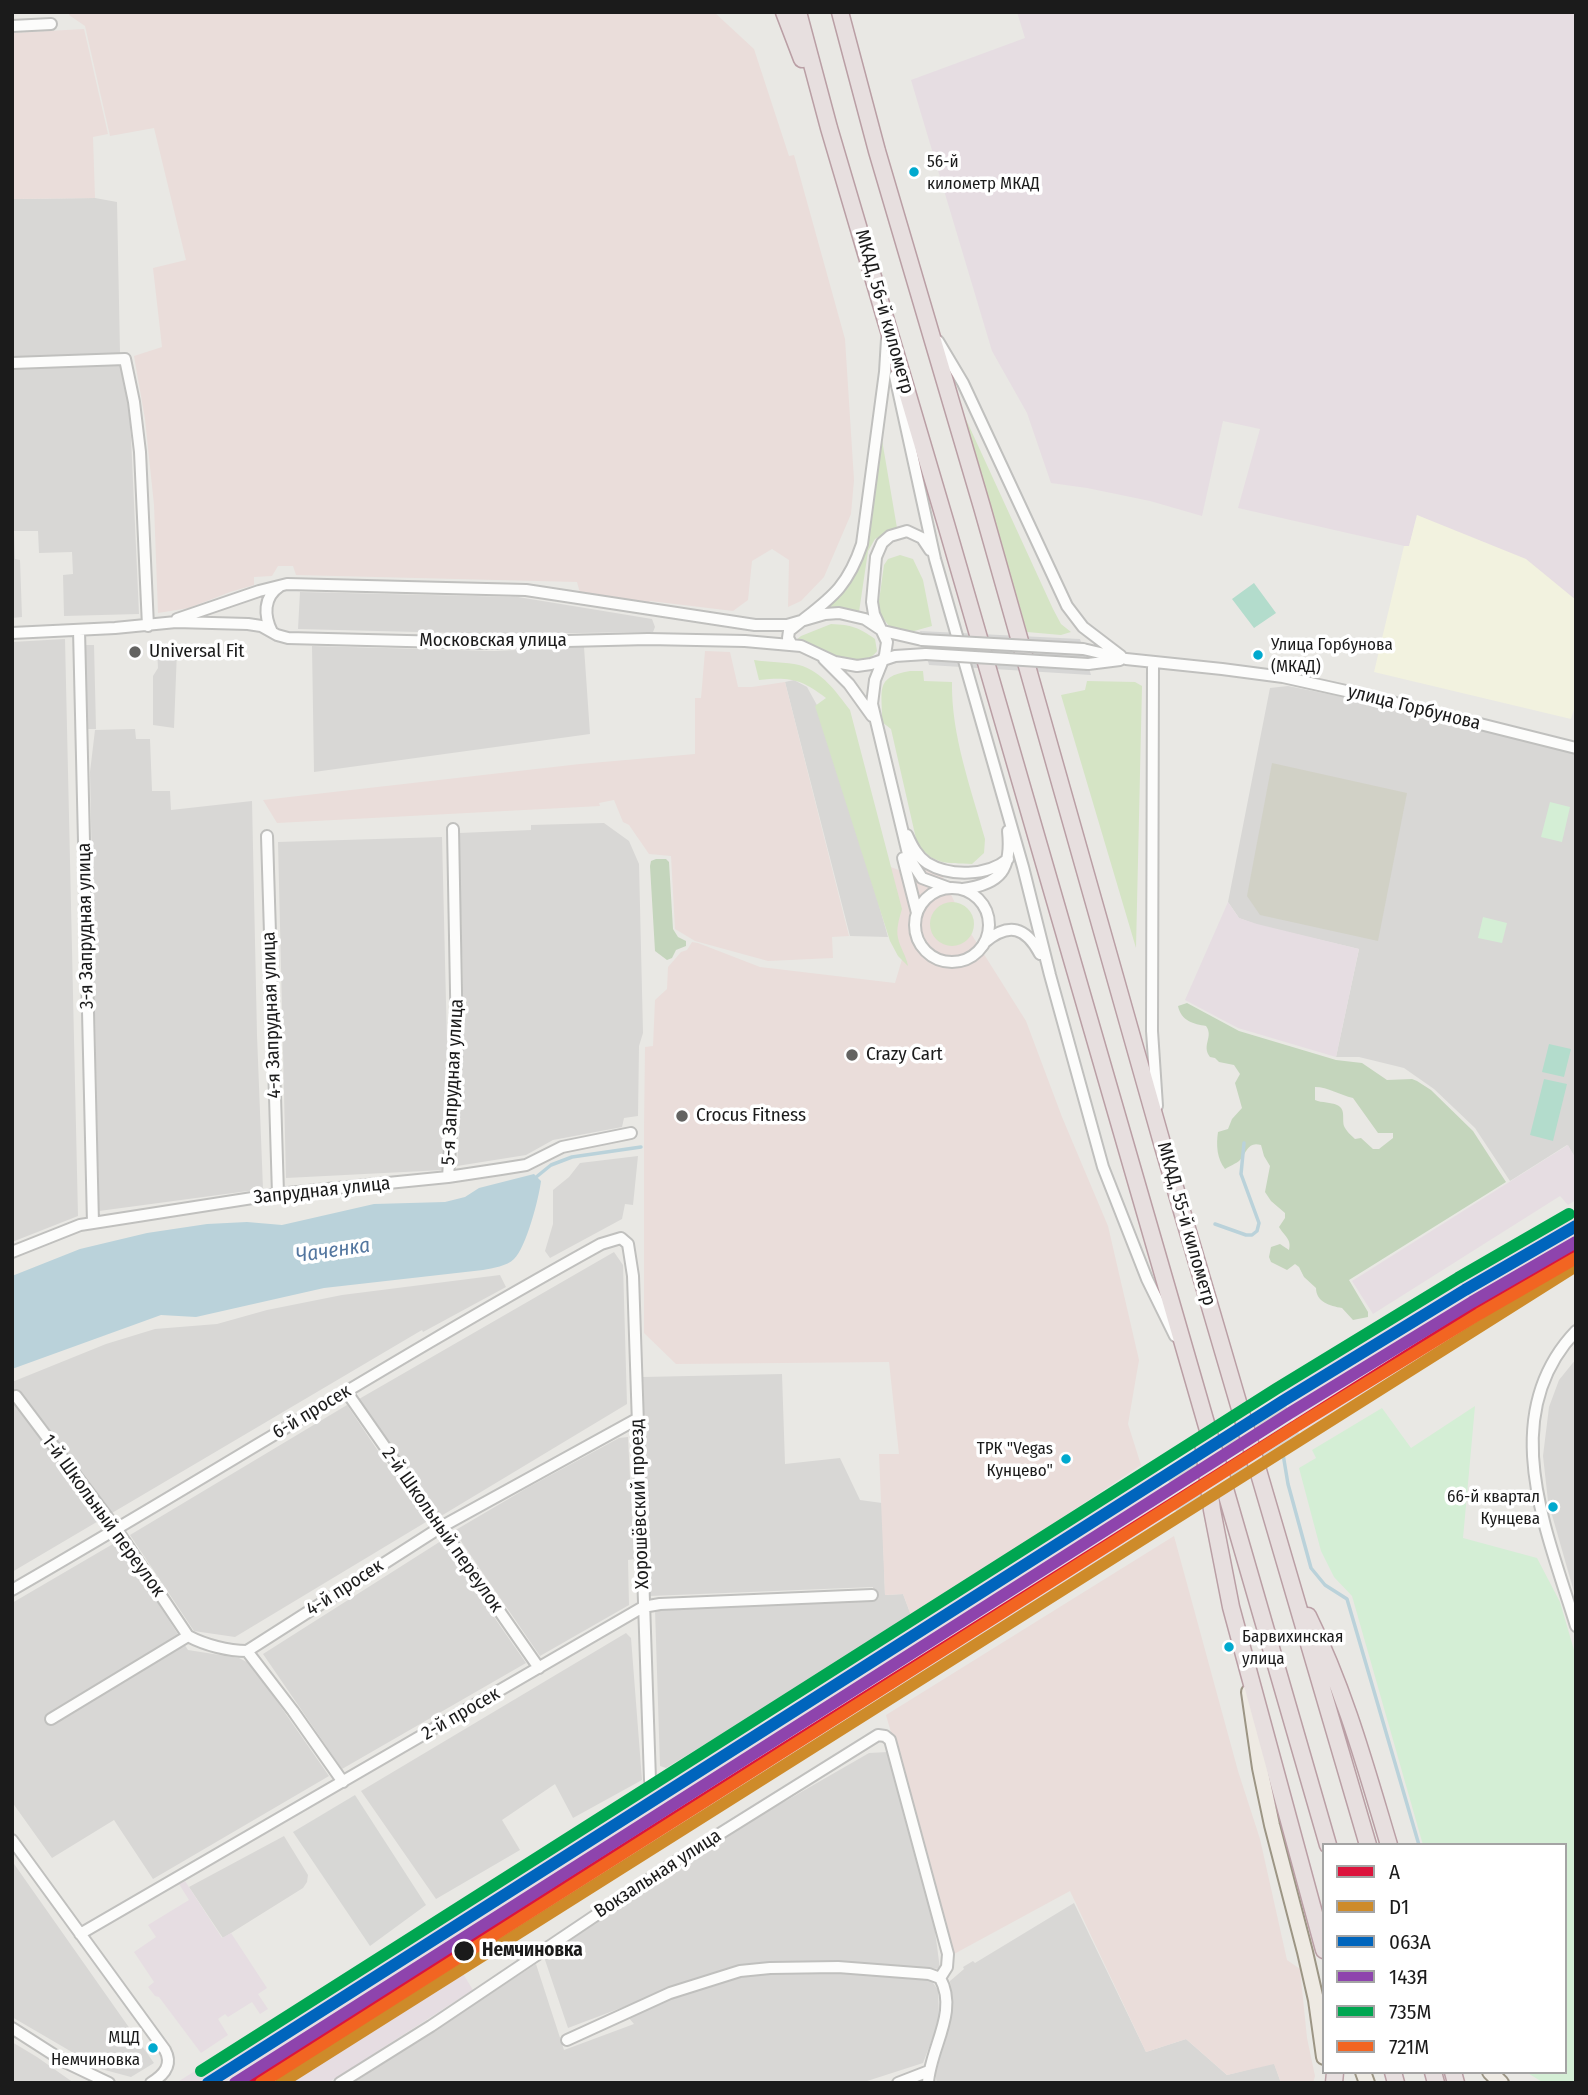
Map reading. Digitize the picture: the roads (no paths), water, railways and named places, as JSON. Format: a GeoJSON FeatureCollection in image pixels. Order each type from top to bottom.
{"type":"FeatureCollection","features":[{"type":"Feature","properties":{"kind":"highway"},"geometry":{"type":"LineString","coordinates":[[784,12],[829,128]]}},
{"type":"Feature","properties":{"kind":"highway","name":"МКАД, 56-й километр"},"geometry":{"type":"LineString","coordinates":[[797,12],[971,612]]}},
{"type":"Feature","properties":{"kind":"highway","name":"МКАД, 56-й километр"},"geometry":{"type":"LineString","coordinates":[[842,12],[877,151],[1008,602]]}},
{"type":"Feature","properties":{"kind":"highway","name":"МКАД, 55-й километр"},"geometry":{"type":"LineString","coordinates":[[1008,602],[1164,1150],[1367,1843]]}},
{"type":"Feature","properties":{"kind":"highway","name":"МКАД, 55-й километр"},"geometry":{"type":"LineString","coordinates":[[971,612],[1327,1843]]}},
{"type":"Feature","properties":{"kind":"highway"},"geometry":{"type":"LineString","coordinates":[[1196,1391],[1212,1510],[1231,1606],[1322,1942]]}},
{"type":"Feature","properties":{"kind":"highway"},"geometry":{"type":"LineString","coordinates":[[1287,1573],[1339,1685],[1353,1723],[1387,1843]]}},
{"type":"Feature","properties":{"kind":"main road"},"geometry":{"type":"LineString","coordinates":[[1247,1670],[1260,1768],[1305,1952],[1322,2044]]}},
{"type":"Feature","properties":{"kind":"street"},"geometry":{"type":"LineString","coordinates":[[12,26],[51,24]]}},
{"type":"Feature","properties":{"kind":"street"},"geometry":{"type":"LineString","coordinates":[[882,304],[887,339],[935,559],[1006,807],[1103,1167],[1147,1279],[1189,1364]]}},
{"type":"Feature","properties":{"kind":"street"},"geometry":{"type":"LineString","coordinates":[[927,323],[963,383],[1067,606],[1083,627],[1126,659]]}},
{"type":"Feature","properties":{"kind":"street"},"geometry":{"type":"LineString","coordinates":[[792,645],[788,638],[789,631],[843,586],[855,566],[862,544],[887,339]]}},
{"type":"Feature","properties":{"kind":"street"},"geometry":{"type":"LineString","coordinates":[[12,363],[125,359],[141,452],[148,626]]}},
{"type":"Feature","properties":{"kind":"street"},"geometry":{"type":"LineString","coordinates":[[935,559],[922,538],[907,531],[890,536],[882,543],[877,557],[872,602],[874,614],[887,642],[875,680],[874,719],[909,858],[917,872],[931,882],[949,888]]}},
{"type":"Feature","properties":{"kind":"street","name":"Московская улица"},"geometry":{"type":"LineString","coordinates":[[12,633],[148,626],[168,622],[259,591],[282,585],[302,584],[506,588],[739,624],[771,626],[787,625],[825,614],[852,615],[865,619],[883,631]]}},
{"type":"Feature","properties":{"kind":"street"},"geometry":{"type":"LineString","coordinates":[[272,632],[267,616],[268,600],[275,589],[282,585]]}},
{"type":"Feature","properties":{"kind":"street","name":"Московская улица"},"geometry":{"type":"LineString","coordinates":[[168,622],[248,624],[282,638],[486,643],[662,639],[745,641],[801,646],[844,664],[870,664],[882,660]]}},
{"type":"Feature","properties":{"kind":"street","name":"3-я Запрудная улица"},"geometry":{"type":"LineString","coordinates":[[79,630],[93,1223]]}},
{"type":"Feature","properties":{"kind":"street","name":"улица Горбунова"},"geometry":{"type":"LineString","coordinates":[[883,631],[922,640],[1083,649],[1126,659],[1283,677],[1576,748]]}},
{"type":"Feature","properties":{"kind":"street"},"geometry":{"type":"LineString","coordinates":[[1088,664],[1096,660],[1101,652],[1096,637]]}},
{"type":"Feature","properties":{"kind":"street","name":"улица Горбунова"},"geometry":{"type":"LineString","coordinates":[[882,660],[909,653],[1088,664],[1126,659]]}},
{"type":"Feature","properties":{"kind":"street"},"geometry":{"type":"LineString","coordinates":[[819,655],[849,684],[874,719]]}},
{"type":"Feature","properties":{"kind":"street"},"geometry":{"type":"LineString","coordinates":[[1153,662],[1152,1031],[1154,1080],[1164,1150]]}},
{"type":"Feature","properties":{"kind":"street"},"geometry":{"type":"LineString","coordinates":[[917,914],[929,896],[942,889],[983,886],[993,881],[1006,866],[1009,836],[1006,807]]}},
{"type":"Feature","properties":{"kind":"street"},"geometry":{"type":"LineString","coordinates":[[901,820],[918,855],[936,866],[972,873],[996,867],[1008,859]]}},
{"type":"Feature","properties":{"kind":"street"},"geometry":{"type":"LineString","coordinates":[[901,820],[901,849],[917,914],[917,935],[924,948],[935,957],[948,961],[963,960],[976,953],[993,935],[1005,930],[1015,930],[1026,934],[1034,943],[1050,975]]}},
{"type":"Feature","properties":{"kind":"street","name":"5-я Запрудная улица"},"geometry":{"type":"LineString","coordinates":[[448,1177],[457,1045],[453,829]]}},
{"type":"Feature","properties":{"kind":"street","name":"4-я Запрудная улица"},"geometry":{"type":"LineString","coordinates":[[267,836],[278,1194]]}},
{"type":"Feature","properties":{"kind":"street"},"geometry":{"type":"LineString","coordinates":[[963,889],[976,896],[985,907],[989,928],[985,942]]}},
{"type":"Feature","properties":{"kind":"street","name":"Запрудная улица"},"geometry":{"type":"LineString","coordinates":[[12,1252],[80,1225],[278,1194],[448,1177],[526,1165],[562,1147],[631,1133]]}},
{"type":"Feature","properties":{"kind":"street","name":"6-й просек"},"geometry":{"type":"LineString","coordinates":[[12,1590],[117,1530],[474,1315],[601,1244],[615,1239]]}},
{"type":"Feature","properties":{"kind":"street","name":"Хорошёвский проезд"},"geometry":{"type":"LineString","coordinates":[[615,1239],[625,1240],[630,1249],[633,1276],[650,1780]]}},
{"type":"Feature","properties":{"kind":"street"},"geometry":{"type":"LineString","coordinates":[[1576,1331],[1549,1367],[1540,1388],[1534,1415],[1532,1458],[1541,1510],[1576,1626]]}},
{"type":"Feature","properties":{"kind":"street","name":"2-й Школьный переулок"},"geometry":{"type":"LineString","coordinates":[[346,1391],[539,1668]]}},
{"type":"Feature","properties":{"kind":"street","name":"1-й Школьный переулок"},"geometry":{"type":"LineString","coordinates":[[16,1396],[117,1530],[188,1636]]}},
{"type":"Feature","properties":{"kind":"street","name":"4-й просек"},"geometry":{"type":"LineString","coordinates":[[247,1651],[441,1527],[637,1419]]}},
{"type":"Feature","properties":{"kind":"street","name":"2-й просек"},"geometry":{"type":"LineString","coordinates":[[80,1934],[643,1607],[660,1604],[872,1595]]}},
{"type":"Feature","properties":{"kind":"street"},"geometry":{"type":"LineString","coordinates":[[51,1719],[188,1636],[236,1651],[247,1651],[342,1782]]}},
{"type":"Feature","properties":{"kind":"street","name":"Вокзальная улица"},"geometry":{"type":"LineString","coordinates":[[340,2083],[431,2026],[681,1858],[872,1737],[885,1736],[890,1740],[948,1954],[947,1967],[940,1978]]}},
{"type":"Feature","properties":{"kind":"street"},"geometry":{"type":"LineString","coordinates":[[12,1840],[165,2050],[169,2060],[164,2073],[151,2083]]}},
{"type":"Feature","properties":{"kind":"street"},"geometry":{"type":"LineString","coordinates":[[567,2040],[670,1993],[740,1971],[770,1968],[851,1968],[929,1974],[940,1978],[947,1997],[945,2020],[928,2077],[898,2083]]}},
{"type":"Feature","properties":{"kind":"street"},"geometry":{"type":"LineString","coordinates":[[12,2028],[65,2062],[109,2083]]}},
{"type":"Feature","properties":{"kind":"water"},"geometry":{"type":"Polygon","coordinates":[[[534,1174],[541,1181],[531,1222],[519,1253],[504,1265],[483,1270],[324,1288],[196,1317],[161,1315],[12,1369],[12,1276],[80,1249],[147,1233],[207,1224],[247,1222],[282,1225],[374,1204],[445,1202],[465,1197],[479,1188],[534,1174]]]}},
{"type":"Feature","properties":{"kind":"waterway"},"geometry":{"type":"LineString","coordinates":[[1215,1224],[1246,1235],[1257,1231],[1259,1223],[1241,1174],[1244,1143]]}},
{"type":"Feature","properties":{"kind":"waterway","name":"Чаченка"},"geometry":{"type":"LineString","coordinates":[[535,1178],[551,1165],[572,1157],[641,1147]]}},
{"type":"Feature","properties":{"kind":"waterway"},"geometry":{"type":"LineString","coordinates":[[1283,1454],[1288,1484],[1311,1568],[1325,1585],[1347,1599],[1418,1843]]}},
{"type":"Feature","properties":{"kind":"place","name":"56-й километр МКАД"},"geometry":{"type":"Point","coordinates":[914,172]}},
{"type":"Feature","properties":{"kind":"place","name":"Universal Fit"},"geometry":{"type":"Point","coordinates":[135,652]}},
{"type":"Feature","properties":{"kind":"place","name":"Улица Горбунова (МКАД)"},"geometry":{"type":"Point","coordinates":[1258,655]}},
{"type":"Feature","properties":{"kind":"place","name":"Crazy Cart"},"geometry":{"type":"Point","coordinates":[852,1055]}},
{"type":"Feature","properties":{"kind":"place","name":"Crocus Fitness"},"geometry":{"type":"Point","coordinates":[682,1116]}},
{"type":"Feature","properties":{"kind":"place","name":"ТРК \"Vegas Кунцево\""},"geometry":{"type":"Point","coordinates":[1066,1459]}},
{"type":"Feature","properties":{"kind":"place","name":"66-й квартал Кунцева"},"geometry":{"type":"Point","coordinates":[1553,1507]}},
{"type":"Feature","properties":{"kind":"place","name":"Барвихинская улица"},"geometry":{"type":"Point","coordinates":[1229,1647]}},
{"type":"Feature","properties":{"kind":"place","name":"Немчиновка"},"geometry":{"type":"Point","coordinates":[464,1951]}},
{"type":"Feature","properties":{"kind":"place","name":"МЦД Немчиновка"},"geometry":{"type":"Point","coordinates":[153,2048]}}]}
